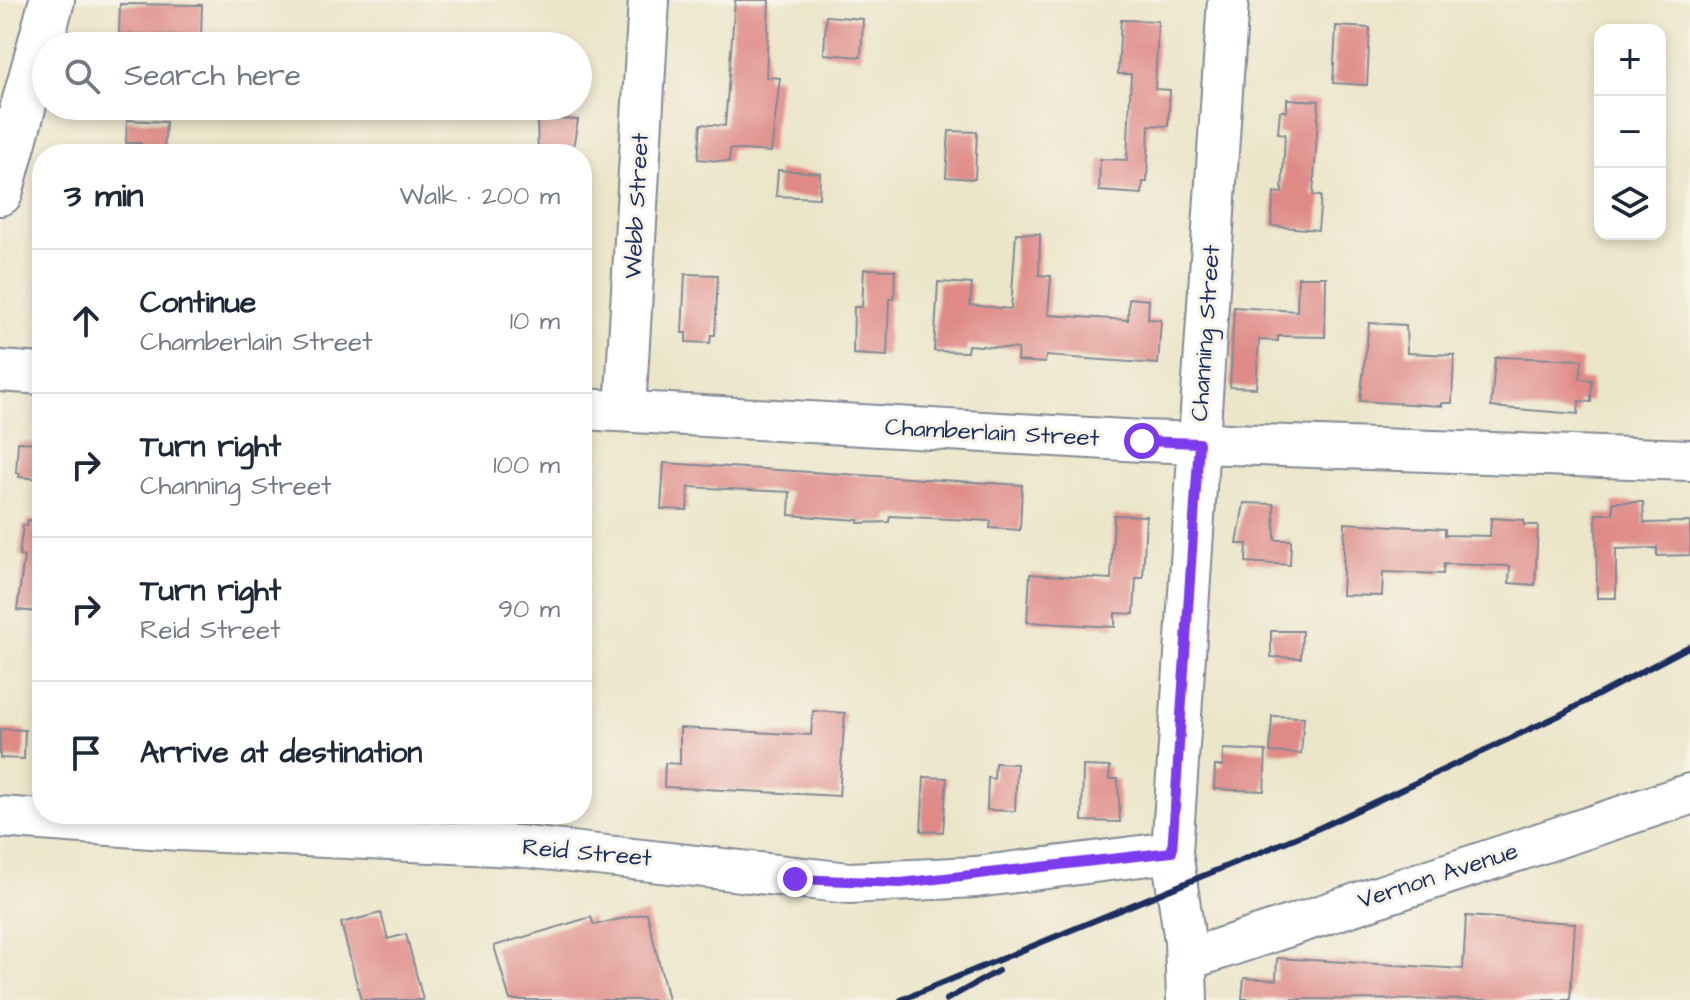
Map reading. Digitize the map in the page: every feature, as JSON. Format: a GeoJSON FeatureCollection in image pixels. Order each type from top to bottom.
{"type":"FeatureCollection","features":[{"type":"Feature","properties":{"kind":"main road"},"geometry":{"type":"LineString","coordinates":[[43,32],[52,0]]}},
{"type":"Feature","properties":{"kind":"main road"},"geometry":{"type":"LineString","coordinates":[[0,193],[32,74]]}},
{"type":"Feature","properties":{"kind":"street","name":"Webb Street"},"geometry":{"type":"LineString","coordinates":[[625,411],[649,0]]}},
{"type":"Feature","properties":{"kind":"street","name":"Channing Street"},"geometry":{"type":"LineString","coordinates":[[1187,1000],[1186,960],[1172,852],[1228,0]]}},
{"type":"Feature","properties":{"kind":"street"},"geometry":{"type":"LineString","coordinates":[[0,371],[32,373]]}},
{"type":"Feature","properties":{"kind":"street","name":"Chamberlain Street"},"geometry":{"type":"LineString","coordinates":[[592,409],[1199,443],[1690,460]]}},
{"type":"Feature","properties":{"kind":"street","name":"Vernon Avenue"},"geometry":{"type":"LineString","coordinates":[[1186,960],[1690,794]]}},
{"type":"Feature","properties":{"kind":"street","name":"Reid Street"},"geometry":{"type":"LineString","coordinates":[[0,817],[32,819]]}},
{"type":"Feature","properties":{"kind":"street","name":"Reid Street"},"geometry":{"type":"LineString","coordinates":[[96,824],[517,846],[849,883],[976,877],[1172,852]]}},
{"type":"Feature","properties":{"kind":"building"},"geometry":{"type":"Polygon","coordinates":[[[735,0],[769,0],[766,77],[780,78],[771,152],[730,149],[729,162],[698,159],[701,124],[725,126],[735,0]]]}},
{"type":"Feature","properties":{"kind":"building"},"geometry":{"type":"Polygon","coordinates":[[[120,4],[202,5],[201,32],[119,32],[120,4]]]}},
{"type":"Feature","properties":{"kind":"building"},"geometry":{"type":"Polygon","coordinates":[[[826,16],[863,19],[861,57],[824,54],[826,16]]]}},
{"type":"Feature","properties":{"kind":"building"},"geometry":{"type":"Polygon","coordinates":[[[1121,20],[1158,21],[1155,89],[1170,90],[1168,126],[1149,125],[1147,182],[1143,182],[1142,194],[1099,191],[1100,159],[1127,160],[1131,74],[1118,74],[1121,20]]]}},
{"type":"Feature","properties":{"kind":"building"},"geometry":{"type":"Polygon","coordinates":[[[1336,26],[1370,28],[1367,85],[1333,83],[1336,26]]]}},
{"type":"Feature","properties":{"kind":"building"},"geometry":{"type":"Polygon","coordinates":[[[1287,99],[1319,101],[1313,195],[1321,196],[1318,230],[1271,226],[1274,192],[1282,193],[1285,134],[1278,133],[1280,111],[1287,111],[1287,99]]]}},
{"type":"Feature","properties":{"kind":"building"},"geometry":{"type":"Polygon","coordinates":[[[127,120],[166,122],[164,144],[126,143],[127,120]]]}},
{"type":"Feature","properties":{"kind":"building"},"geometry":{"type":"Polygon","coordinates":[[[537,120],[578,120],[574,144],[538,144],[537,120]]]}},
{"type":"Feature","properties":{"kind":"building"},"geometry":{"type":"Polygon","coordinates":[[[949,131],[977,132],[975,179],[946,177],[949,131]]]}},
{"type":"Feature","properties":{"kind":"building"},"geometry":{"type":"Polygon","coordinates":[[[778,170],[820,173],[819,198],[776,196],[778,170]]]}},
{"type":"Feature","properties":{"kind":"building"},"geometry":{"type":"Polygon","coordinates":[[[1016,233],[1040,234],[1039,275],[1051,276],[1048,315],[1128,320],[1129,298],[1149,300],[1148,319],[1161,320],[1158,364],[1046,356],[1045,363],[1017,361],[1018,349],[968,345],[967,352],[934,351],[938,282],[972,284],[970,305],[1011,309],[1016,233]]]}},
{"type":"Feature","properties":{"kind":"building"},"geometry":{"type":"Polygon","coordinates":[[[864,269],[895,270],[894,299],[889,299],[887,356],[853,354],[854,307],[862,307],[864,269]]]}},
{"type":"Feature","properties":{"kind":"building"},"geometry":{"type":"Polygon","coordinates":[[[685,274],[718,275],[715,335],[711,335],[710,343],[686,342],[686,333],[682,333],[685,274]]]}},
{"type":"Feature","properties":{"kind":"building"},"geometry":{"type":"Polygon","coordinates":[[[1298,277],[1326,277],[1325,337],[1278,336],[1278,341],[1259,340],[1256,388],[1230,387],[1234,307],[1297,311],[1298,277]]]}},
{"type":"Feature","properties":{"kind":"building"},"geometry":{"type":"Polygon","coordinates":[[[1369,323],[1406,325],[1407,353],[1454,355],[1452,403],[1442,403],[1442,406],[1360,401],[1369,323]]]}},
{"type":"Feature","properties":{"kind":"building"},"geometry":{"type":"Polygon","coordinates":[[[1495,358],[1582,360],[1580,379],[1592,380],[1591,402],[1579,401],[1578,414],[1491,407],[1495,358]]]}},
{"type":"Feature","properties":{"kind":"building"},"geometry":{"type":"Polygon","coordinates":[[[18,442],[32,443],[32,478],[19,477],[20,473],[16,473],[18,442]]]}},
{"type":"Feature","properties":{"kind":"building"},"geometry":{"type":"Polygon","coordinates":[[[664,463],[1022,485],[1020,530],[990,528],[991,521],[890,516],[889,522],[858,523],[858,520],[789,515],[790,492],[689,487],[687,510],[661,509],[664,463]]]}},
{"type":"Feature","properties":{"kind":"building"},"geometry":{"type":"Polygon","coordinates":[[[1613,502],[1643,502],[1644,523],[1690,522],[1690,555],[1657,556],[1657,548],[1616,549],[1616,598],[1597,598],[1596,514],[1613,514],[1613,502]]]}},
{"type":"Feature","properties":{"kind":"building"},"geometry":{"type":"Polygon","coordinates":[[[1244,503],[1274,504],[1275,540],[1291,540],[1290,565],[1246,562],[1247,544],[1237,544],[1244,503]]]}},
{"type":"Feature","properties":{"kind":"building"},"geometry":{"type":"Polygon","coordinates":[[[1114,515],[1146,516],[1143,578],[1136,578],[1134,614],[1115,613],[1115,627],[1027,622],[1030,574],[1111,579],[1114,515]]]}},
{"type":"Feature","properties":{"kind":"building"},"geometry":{"type":"Polygon","coordinates":[[[1491,518],[1524,520],[1524,525],[1538,525],[1535,585],[1509,583],[1510,566],[1444,564],[1443,574],[1383,572],[1382,596],[1342,595],[1345,523],[1445,529],[1445,535],[1490,536],[1491,518]]]}},
{"type":"Feature","properties":{"kind":"building"},"geometry":{"type":"Polygon","coordinates":[[[28,520],[32,520],[32,611],[17,610],[24,557],[19,556],[23,525],[27,526],[28,520]]]}},
{"type":"Feature","properties":{"kind":"building"},"geometry":{"type":"Polygon","coordinates":[[[1271,631],[1302,631],[1301,658],[1271,657],[1271,631]]]}},
{"type":"Feature","properties":{"kind":"building"},"geometry":{"type":"Polygon","coordinates":[[[813,711],[845,713],[839,796],[664,787],[665,763],[680,764],[680,728],[811,735],[813,711]]]}},
{"type":"Feature","properties":{"kind":"building"},"geometry":{"type":"Polygon","coordinates":[[[1272,716],[1304,717],[1301,754],[1270,752],[1272,716]]]}},
{"type":"Feature","properties":{"kind":"building"},"geometry":{"type":"Polygon","coordinates":[[[0,729],[25,730],[24,759],[0,758],[0,729]]]}},
{"type":"Feature","properties":{"kind":"building"},"geometry":{"type":"Polygon","coordinates":[[[1223,749],[1266,751],[1264,791],[1214,789],[1215,766],[1223,766],[1223,749]]]}},
{"type":"Feature","properties":{"kind":"building"},"geometry":{"type":"Polygon","coordinates":[[[995,763],[1017,764],[1015,811],[987,810],[988,778],[994,779],[995,763]]]}},
{"type":"Feature","properties":{"kind":"building"},"geometry":{"type":"Polygon","coordinates":[[[1083,766],[1110,767],[1109,779],[1118,779],[1120,822],[1082,821],[1083,766]]]}},
{"type":"Feature","properties":{"kind":"building"},"geometry":{"type":"Polygon","coordinates":[[[924,777],[947,778],[943,832],[921,831],[924,777]]]}},
{"type":"Feature","properties":{"kind":"building"},"geometry":{"type":"Polygon","coordinates":[[[381,913],[388,939],[406,934],[423,1000],[361,1000],[341,923],[381,913]]]}},
{"type":"Feature","properties":{"kind":"building"},"geometry":{"type":"Polygon","coordinates":[[[647,913],[668,1000],[510,1000],[494,946],[591,917],[594,925],[647,913]]]}},
{"type":"Feature","properties":{"kind":"building"},"geometry":{"type":"Polygon","coordinates":[[[1466,916],[1575,923],[1570,1000],[1242,999],[1244,978],[1276,980],[1277,958],[1463,969],[1466,916]]]}},
{"type":"Feature","properties":{"kind":"railway"},"geometry":{"type":"LineString","coordinates":[[901,1000],[1319,828],[1558,716],[1690,646]]}},
{"type":"Feature","properties":{"kind":"railway"},"geometry":{"type":"LineString","coordinates":[[946,1000],[998,971]]}},
{"type":"Feature","properties":{"kind":"route"},"geometry":{"type":"LineString","coordinates":[[795,879],[901,883],[976,877],[1172,852],[1199,443],[1142,441]]}}]}
